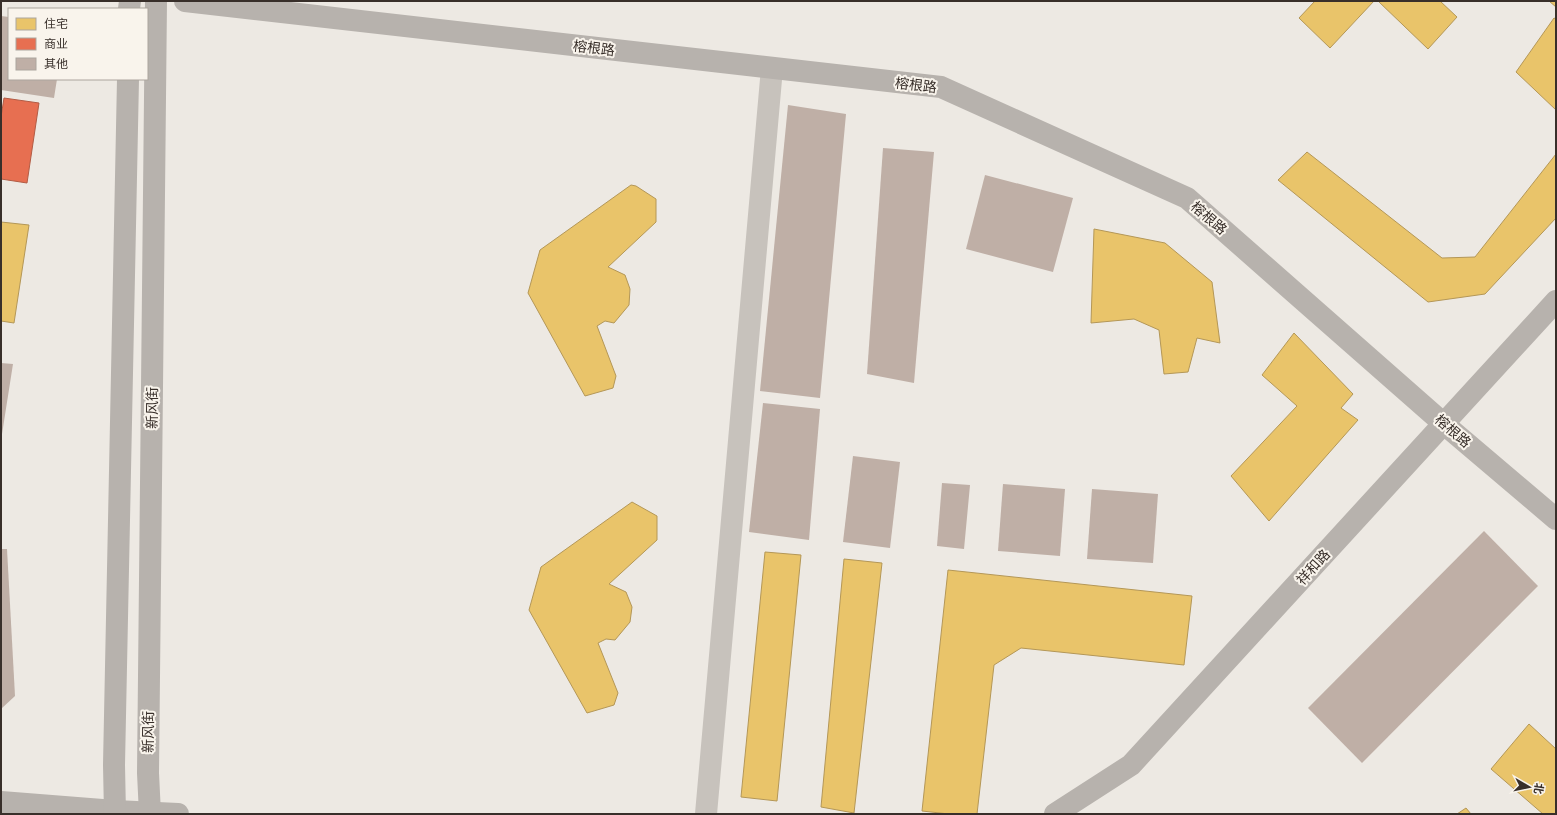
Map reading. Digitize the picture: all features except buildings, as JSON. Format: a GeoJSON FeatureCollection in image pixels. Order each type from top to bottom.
{"type":"FeatureCollection","features":[{"type":"Feature","properties":{"kind":"street","name":"新风街"},"geometry":{"type":"LineString","coordinates":[[150,813],[148,773],[156,1]]}},
{"type":"Feature","properties":{"kind":"street","name":"榕根路"},"geometry":{"type":"LineString","coordinates":[[185,1],[941,87],[1187,198],[1444,424],[1556,519]]}},
{"type":"Feature","properties":{"kind":"street"},"geometry":{"type":"LineString","coordinates":[[706,814],[772,68]]}},
{"type":"Feature","properties":{"kind":"street"},"geometry":{"type":"LineString","coordinates":[[115,812],[114,765],[128,80]]}},
{"type":"Feature","properties":{"kind":"street","name":"祥和路"},"geometry":{"type":"LineString","coordinates":[[1055,814],[1131,765],[1556,301]]}},
{"type":"Feature","properties":{"kind":"street"},"geometry":{"type":"LineString","coordinates":[[1,802],[115,812],[178,814]]}}]}
